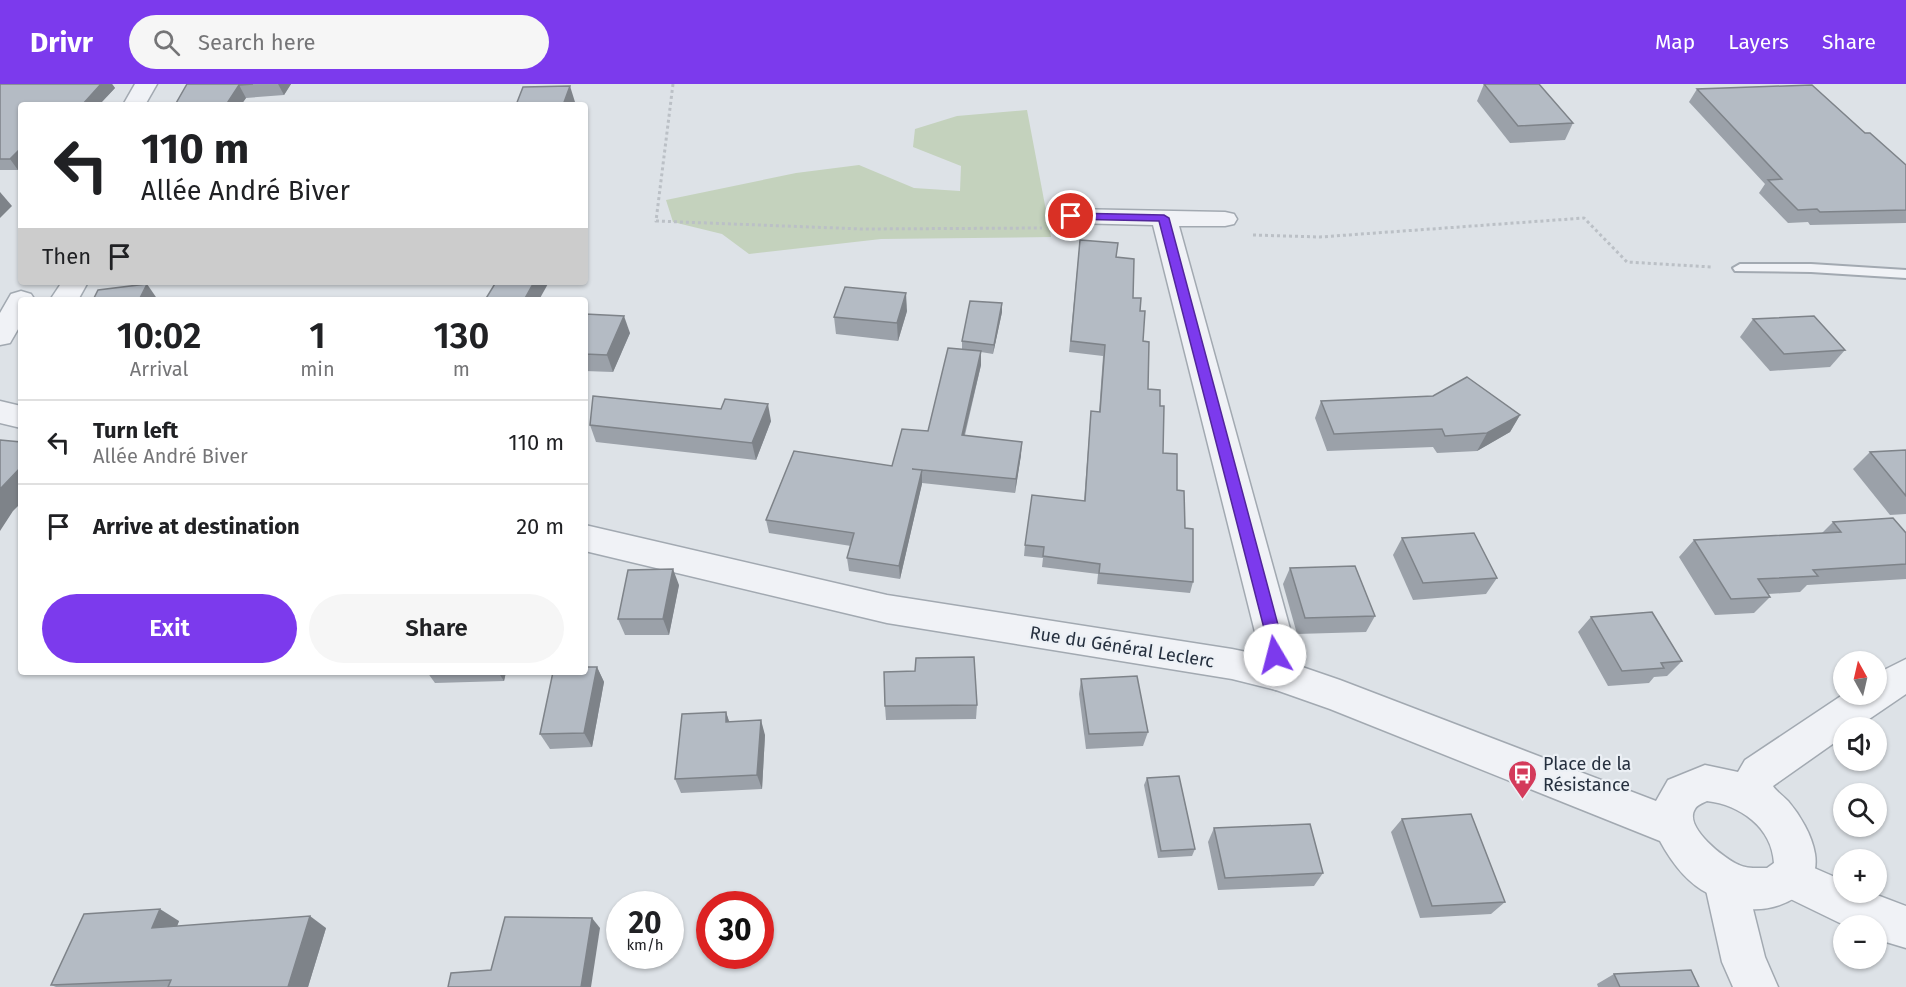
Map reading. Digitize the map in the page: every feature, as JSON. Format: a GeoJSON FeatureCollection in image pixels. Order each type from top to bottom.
{"type":"FeatureCollection","features":[{"type":"Feature","properties":{"kind":"street"},"geometry":{"type":"LineString","coordinates":[[136,102],[146,84]]}},
{"type":"Feature","properties":{"kind":"street"},"geometry":{"type":"LineString","coordinates":[[1071,216],[1225,219]]}},
{"type":"Feature","properties":{"kind":"street"},"geometry":{"type":"LineString","coordinates":[[1164,218],[1274,636],[1276,674]]}},
{"type":"Feature","properties":{"kind":"street"},"geometry":{"type":"LineString","coordinates":[[0,336],[18,305]]}},
{"type":"Feature","properties":{"kind":"street"},"geometry":{"type":"LineString","coordinates":[[0,350],[18,346]]}},
{"type":"Feature","properties":{"kind":"street"},"geometry":{"type":"LineString","coordinates":[[0,412],[18,416]]}},
{"type":"Feature","properties":{"kind":"street","name":"Rue du Général Leclerc"},"geometry":{"type":"LineString","coordinates":[[588,539],[887,609],[1232,664],[1276,674],[1340,696],[1675,828]]}},
{"type":"Feature","properties":{"kind":"street"},"geometry":{"type":"LineString","coordinates":[[1887,687],[1906,675]]}},
{"type":"Feature","properties":{"kind":"street"},"geometry":{"type":"LineString","coordinates":[[1746,793],[1759,773],[1859,705]]}},
{"type":"Feature","properties":{"kind":"street"},"geometry":{"type":"LineString","coordinates":[[1705,783],[1725,785],[1746,793],[1763,804],[1778,819],[1789,834],[1795,850],[1795,865],[1789,877],[1779,886],[1763,890],[1744,888],[1725,881],[1693,858],[1675,828],[1672,811],[1677,796],[1688,787],[1705,783]]}},
{"type":"Feature","properties":{"kind":"street"},"geometry":{"type":"LineString","coordinates":[[1789,877],[1879,919],[1906,927]]}},
{"type":"Feature","properties":{"kind":"street"},"geometry":{"type":"LineString","coordinates":[[1725,881],[1744,962],[1756,987]]}},
{"type":"Feature","properties":{"kind":"lane"},"geometry":{"type":"LineString","coordinates":[[1740,268],[1811,268],[1906,274]]}},
{"type":"Feature","properties":{"kind":"green space"},"geometry":{"type":"Polygon","coordinates":[[[1027,110],[1051,237],[881,239],[749,254],[722,234],[673,222],[666,200],[796,173],[859,165],[914,188],[960,191],[961,166],[913,147],[915,129],[957,116],[1027,110]]]}},
{"type":"Feature","properties":{"kind":"building"},"geometry":{"type":"Polygon","coordinates":[[[0,84],[101,84],[85,102],[18,102],[18,151],[10,159],[0,159],[0,84]]]}},
{"type":"Feature","properties":{"kind":"building"},"geometry":{"type":"Polygon","coordinates":[[[187,84],[253,84],[239,85],[228,102],[177,102],[187,84]]]}},
{"type":"Feature","properties":{"kind":"building"},"geometry":{"type":"Polygon","coordinates":[[[1484,84],[1539,84],[1573,123],[1518,126],[1484,84]]]}},
{"type":"Feature","properties":{"kind":"building"},"geometry":{"type":"Polygon","coordinates":[[[1812,85],[1865,133],[1870,133],[1906,165],[1906,210],[1820,212],[1817,209],[1798,210],[1768,180],[1782,179],[1697,89],[1812,85]]]}},
{"type":"Feature","properties":{"kind":"building"},"geometry":{"type":"Polygon","coordinates":[[[570,86],[564,102],[517,102],[523,87],[570,86]]]}},
{"type":"Feature","properties":{"kind":"building"},"geometry":{"type":"Polygon","coordinates":[[[1080,240],[1118,243],[1116,257],[1134,259],[1133,298],[1141,298],[1140,311],[1145,311],[1143,341],[1149,342],[1148,389],[1160,390],[1160,406],[1164,406],[1163,453],[1177,454],[1177,490],[1184,491],[1185,528],[1193,529],[1193,582],[1099,573],[1100,564],[1043,556],[1044,547],[1025,545],[1032,495],[1085,501],[1091,411],[1100,412],[1105,345],[1071,341],[1080,240]]]}},
{"type":"Feature","properties":{"kind":"building"},"geometry":{"type":"Polygon","coordinates":[[[146,285],[140,297],[94,297],[98,290],[146,285]]]}},
{"type":"Feature","properties":{"kind":"building"},"geometry":{"type":"Polygon","coordinates":[[[494,285],[532,285],[526,297],[487,297],[494,285]]]}},
{"type":"Feature","properties":{"kind":"building"},"geometry":{"type":"Polygon","coordinates":[[[845,287],[906,293],[897,323],[834,317],[845,287]]]}},
{"type":"Feature","properties":{"kind":"building"},"geometry":{"type":"Polygon","coordinates":[[[970,301],[1002,303],[994,345],[962,341],[970,301]]]}},
{"type":"Feature","properties":{"kind":"building"},"geometry":{"type":"Polygon","coordinates":[[[588,314],[624,316],[607,355],[588,354],[588,314]]]}},
{"type":"Feature","properties":{"kind":"building"},"geometry":{"type":"Polygon","coordinates":[[[1814,316],[1845,350],[1784,354],[1753,319],[1814,316]]]}},
{"type":"Feature","properties":{"kind":"building"},"geometry":{"type":"Polygon","coordinates":[[[948,348],[981,351],[962,435],[1022,442],[1016,479],[912,469],[922,470],[899,566],[847,558],[854,533],[766,520],[794,451],[892,466],[902,429],[928,431],[948,348]]]}},
{"type":"Feature","properties":{"kind":"building"},"geometry":{"type":"Polygon","coordinates":[[[1467,377],[1520,415],[1487,433],[1445,436],[1442,429],[1334,434],[1321,401],[1433,396],[1467,377]]]}},
{"type":"Feature","properties":{"kind":"building"},"geometry":{"type":"Polygon","coordinates":[[[593,396],[721,409],[725,399],[768,404],[752,443],[590,425],[593,396]]]}},
{"type":"Feature","properties":{"kind":"building"},"geometry":{"type":"Polygon","coordinates":[[[0,440],[18,442],[18,470],[0,489],[0,440]]]}},
{"type":"Feature","properties":{"kind":"building"},"geometry":{"type":"Polygon","coordinates":[[[1906,450],[1906,496],[1870,452],[1906,450]]]}},
{"type":"Feature","properties":{"kind":"building"},"geometry":{"type":"Polygon","coordinates":[[[1893,518],[1906,533],[1906,564],[1813,570],[1818,576],[1758,579],[1770,597],[1731,599],[1694,540],[1841,532],[1833,522],[1893,518]]]}},
{"type":"Feature","properties":{"kind":"building"},"geometry":{"type":"Polygon","coordinates":[[[1474,533],[1497,578],[1423,583],[1402,538],[1474,533]]]}},
{"type":"Feature","properties":{"kind":"building"},"geometry":{"type":"Polygon","coordinates":[[[1355,566],[1375,616],[1305,618],[1290,568],[1355,566]]]}},
{"type":"Feature","properties":{"kind":"building"},"geometry":{"type":"Polygon","coordinates":[[[673,569],[663,619],[618,619],[628,570],[673,569]]]}},
{"type":"Feature","properties":{"kind":"building"},"geometry":{"type":"Polygon","coordinates":[[[1652,612],[1682,661],[1661,663],[1664,668],[1622,671],[1591,617],[1652,612]]]}},
{"type":"Feature","properties":{"kind":"building"},"geometry":{"type":"Polygon","coordinates":[[[974,657],[977,705],[885,706],[884,672],[915,671],[916,658],[974,657]]]}},
{"type":"Feature","properties":{"kind":"building"},"geometry":{"type":"Polygon","coordinates":[[[588,667],[597,667],[584,733],[540,734],[552,675],[588,675],[588,667]]]}},
{"type":"Feature","properties":{"kind":"building"},"geometry":{"type":"Polygon","coordinates":[[[1137,676],[1148,732],[1089,734],[1081,679],[1137,676]]]}},
{"type":"Feature","properties":{"kind":"building"},"geometry":{"type":"Polygon","coordinates":[[[726,712],[726,722],[761,720],[757,775],[675,779],[682,714],[726,712]]]}},
{"type":"Feature","properties":{"kind":"building"},"geometry":{"type":"Polygon","coordinates":[[[1179,776],[1195,849],[1161,851],[1147,778],[1179,776]]]}},
{"type":"Feature","properties":{"kind":"building"},"geometry":{"type":"Polygon","coordinates":[[[1471,814],[1505,902],[1432,906],[1402,819],[1471,814]]]}},
{"type":"Feature","properties":{"kind":"building"},"geometry":{"type":"Polygon","coordinates":[[[1310,824],[1323,873],[1225,878],[1214,828],[1310,824]]]}},
{"type":"Feature","properties":{"kind":"building"},"geometry":{"type":"Polygon","coordinates":[[[160,909],[152,928],[310,916],[288,987],[168,987],[171,980],[51,985],[84,914],[160,909]]]}},
{"type":"Feature","properties":{"kind":"building"},"geometry":{"type":"Polygon","coordinates":[[[505,917],[592,918],[581,987],[448,987],[451,973],[491,970],[505,917]]]}},
{"type":"Feature","properties":{"kind":"building"},"geometry":{"type":"Polygon","coordinates":[[[1691,970],[1699,987],[1620,987],[1614,974],[1691,970]]]}},
{"type":"Feature","properties":{"kind":"place","name":"Place de la Résistance"},"geometry":{"type":"Point","coordinates":[1522,800]}},
{"type":"Feature","properties":{"kind":"route"},"geometry":{"type":"LineString","coordinates":[[1071,216],[1164,218],[1274,636],[1275,655]]}}]}
